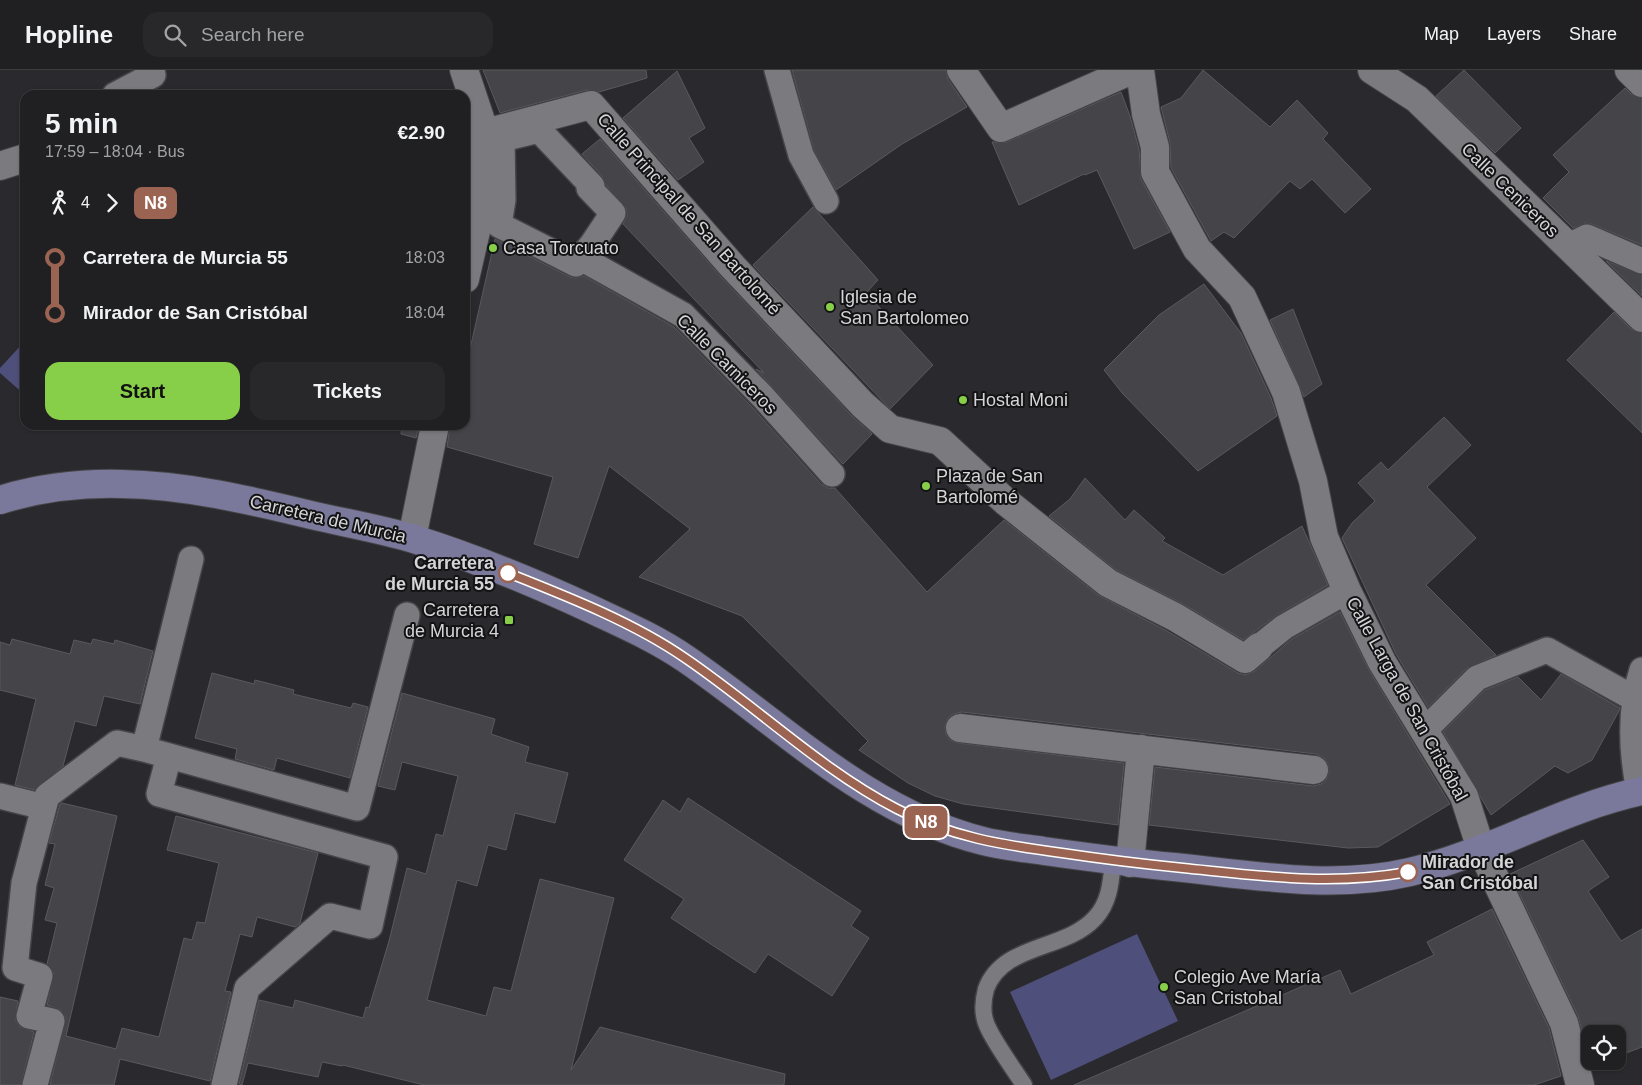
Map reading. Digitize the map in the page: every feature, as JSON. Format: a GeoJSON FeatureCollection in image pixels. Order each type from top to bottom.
{"type":"FeatureCollection","features":[{"type":"Feature","properties":{"kind":"main road","name":"Carretera de Murcia"},"geometry":{"type":"LineString","coordinates":[[0,500],[80,484],[167,486],[248,500],[412,538],[549,590],[646,636],[684,657],[849,780],[896,809],[939,828],[986,842],[1125,854],[1292,879],[1353,880],[1412,871],[1481,849],[1577,812],[1640,791]]}},
{"type":"Feature","properties":{"kind":"street"},"geometry":{"type":"LineString","coordinates":[[124,90],[152,75],[152,70]]}},
{"type":"Feature","properties":{"kind":"street"},"geometry":{"type":"LineString","coordinates":[[464,70],[484,133],[495,142],[496,203],[472,218],[470,235]]}},
{"type":"Feature","properties":{"kind":"street"},"geometry":{"type":"LineString","coordinates":[[777,70],[801,155],[826,201]]}},
{"type":"Feature","properties":{"kind":"street"},"geometry":{"type":"LineString","coordinates":[[961,70],[1001,128],[1132,70]]}},
{"type":"Feature","properties":{"kind":"street","name":"Calle Larga de San Cristóbal"},"geometry":{"type":"LineString","coordinates":[[1140,70],[1146,114],[1155,147],[1155,172],[1196,249],[1242,298],[1286,392],[1313,480],[1324,537],[1347,591],[1382,662],[1464,796],[1481,849],[1564,1023],[1580,1085]]}},
{"type":"Feature","properties":{"kind":"street","name":"Calle Ceniceros"},"geometry":{"type":"LineString","coordinates":[[1372,70],[1417,100],[1642,318]]}},
{"type":"Feature","properties":{"kind":"street"},"geometry":{"type":"LineString","coordinates":[[1629,70],[1642,83]]}},
{"type":"Feature","properties":{"kind":"street","name":"Calle Principal de San Bartolomé"},"geometry":{"type":"LineString","coordinates":[[484,133],[591,105],[733,267],[862,403],[890,429],[940,441],[1005,501],[1108,583],[1176,617],[1245,659],[1258,647]]}},
{"type":"Feature","properties":{"kind":"street"},"geometry":{"type":"LineString","coordinates":[[539,130],[592,186],[589,188],[613,213],[581,258],[576,264],[499,225],[503,200],[502,139],[539,130]]}},
{"type":"Feature","properties":{"kind":"street"},"geometry":{"type":"LineString","coordinates":[[1569,246],[1587,237],[1642,261]]}},
{"type":"Feature","properties":{"kind":"street","name":"Calle Carniceros"},"geometry":{"type":"LineString","coordinates":[[581,258],[682,315],[763,397],[832,474]]}},
{"type":"Feature","properties":{"kind":"street"},"geometry":{"type":"LineString","coordinates":[[412,538],[434,430]]}},
{"type":"Feature","properties":{"kind":"street"},"geometry":{"type":"LineString","coordinates":[[144,748],[192,559]]}},
{"type":"Feature","properties":{"kind":"street"},"geometry":{"type":"LineString","coordinates":[[1258,647],[1284,627],[1347,591]]}},
{"type":"Feature","properties":{"kind":"street"},"geometry":{"type":"LineString","coordinates":[[35,1085],[52,1021],[29,1016],[40,976],[15,968],[24,883],[47,796],[118,743],[144,748],[357,808],[407,615]]}},
{"type":"Feature","properties":{"kind":"street"},"geometry":{"type":"LineString","coordinates":[[1424,731],[1477,678],[1547,650],[1635,698]]}},
{"type":"Feature","properties":{"kind":"street"},"geometry":{"type":"LineString","coordinates":[[1640,791],[1633,764],[1632,727],[1635,698],[1642,670]]}},
{"type":"Feature","properties":{"kind":"street"},"geometry":{"type":"LineString","coordinates":[[960,728],[1314,770]]}},
{"type":"Feature","properties":{"kind":"street"},"geometry":{"type":"LineString","coordinates":[[1125,854],[1141,749]]}},
{"type":"Feature","properties":{"kind":"street"},"geometry":{"type":"LineString","coordinates":[[169,756],[159,794],[385,857],[370,926],[330,916],[247,988],[224,1085]]}},
{"type":"Feature","properties":{"kind":"street"},"geometry":{"type":"LineString","coordinates":[[0,796],[44,807]]}},
{"type":"Feature","properties":{"kind":"lane"},"geometry":{"type":"LineString","coordinates":[[1024,1085],[986,1023],[983,1000],[990,979],[1004,964],[1077,931],[1095,918],[1108,897],[1125,854]]}},
{"type":"Feature","properties":{"kind":"shaded area"},"geometry":{"type":"Polygon","coordinates":[[[20,346],[20,391],[0,373],[0,368],[20,346]]]}},
{"type":"Feature","properties":{"kind":"shaded area"},"geometry":{"type":"Polygon","coordinates":[[[1137,934],[1178,1021],[1051,1080],[1010,992],[1137,934]]]}},
{"type":"Feature","properties":{"kind":"building"},"geometry":{"type":"Polygon","coordinates":[[[483,70],[646,70],[647,78],[599,92],[587,90],[500,113],[483,70]]]}},
{"type":"Feature","properties":{"kind":"building"},"geometry":{"type":"Polygon","coordinates":[[[792,70],[946,70],[948,79],[967,107],[902,144],[836,190],[814,150],[792,70]]]}},
{"type":"Feature","properties":{"kind":"building"},"geometry":{"type":"Polygon","coordinates":[[[1203,70],[1270,127],[1297,100],[1328,133],[1323,139],[1371,189],[1345,213],[1312,179],[1300,189],[1290,181],[1234,238],[1224,232],[1211,241],[1171,168],[1170,143],[1161,107],[1181,98],[1203,70]]]}},
{"type":"Feature","properties":{"kind":"building"},"geometry":{"type":"Polygon","coordinates":[[[1464,70],[1521,128],[1495,153],[1436,96],[1464,70]]]}},
{"type":"Feature","properties":{"kind":"building"},"geometry":{"type":"Polygon","coordinates":[[[677,71],[705,128],[689,138],[704,162],[678,180],[623,118],[677,71]]]}},
{"type":"Feature","properties":{"kind":"building"},"geometry":{"type":"Polygon","coordinates":[[[1625,88],[1631,94],[1642,98],[1642,245],[1592,224],[1586,223],[1573,228],[1543,198],[1569,172],[1553,155],[1625,88]]]}},
{"type":"Feature","properties":{"kind":"building"},"geometry":{"type":"Polygon","coordinates":[[[1121,92],[1139,149],[1141,179],[1170,232],[1134,249],[1097,170],[1084,174],[1019,205],[992,142],[1007,142],[1121,92]]]}},
{"type":"Feature","properties":{"kind":"building"},"geometry":{"type":"Polygon","coordinates":[[[600,139],[722,278],[852,416],[872,434],[843,464],[756,369],[764,373],[623,224],[627,215],[626,208],[606,185],[602,176],[582,154],[600,139]]]}},
{"type":"Feature","properties":{"kind":"building","name":"Iglesia de San Bartolomeo"},"geometry":{"type":"Polygon","coordinates":[[[813,207],[878,280],[866,293],[933,365],[890,409],[753,265],[813,207]]]}},
{"type":"Feature","properties":{"kind":"building"},"geometry":{"type":"Polygon","coordinates":[[[495,239],[570,277],[584,276],[674,327],[752,407],[821,484],[828,488],[835,488],[927,592],[1004,520],[1098,595],[1167,631],[1238,673],[1246,675],[1255,671],[1292,639],[1340,612],[1369,670],[1450,804],[1378,847],[1348,848],[1149,825],[1155,767],[1313,786],[1321,784],[1326,780],[1329,772],[1328,764],[1324,758],[1316,754],[962,712],[953,714],[948,718],[945,726],[946,735],[950,740],[958,743],[1124,763],[1118,825],[963,804],[935,796],[908,783],[859,750],[868,741],[742,616],[639,577],[690,529],[609,466],[578,558],[534,544],[553,477],[447,447],[449,430],[470,430],[470,349],[495,239]]]}},
{"type":"Feature","properties":{"kind":"building"},"geometry":{"type":"Polygon","coordinates":[[[1606,261],[1642,275],[1642,296],[1606,261]]]}},
{"type":"Feature","properties":{"kind":"building"},"geometry":{"type":"Polygon","coordinates":[[[1204,284],[1241,333],[1271,398],[1277,416],[1198,471],[1123,394],[1104,370],[1159,315],[1204,284]]]}},
{"type":"Feature","properties":{"kind":"building"},"geometry":{"type":"Polygon","coordinates":[[[1293,309],[1322,384],[1304,397],[1270,320],[1293,309]]]}},
{"type":"Feature","properties":{"kind":"building"},"geometry":{"type":"Polygon","coordinates":[[[1614,312],[1631,329],[1642,333],[1642,433],[1567,360],[1614,312]]]}},
{"type":"Feature","properties":{"kind":"building"},"geometry":{"type":"Polygon","coordinates":[[[1444,417],[1471,445],[1427,487],[1476,538],[1426,585],[1496,655],[1467,668],[1428,707],[1396,654],[1342,538],[1352,523],[1375,501],[1358,483],[1381,462],[1388,470],[1444,417]]]}},
{"type":"Feature","properties":{"kind":"building"},"geometry":{"type":"Polygon","coordinates":[[[401,430],[418,430],[416,438],[401,434],[401,430]]]}},
{"type":"Feature","properties":{"kind":"building"},"geometry":{"type":"Polygon","coordinates":[[[1085,478],[1125,520],[1134,510],[1165,538],[1162,541],[1223,575],[1302,526],[1328,585],[1277,615],[1243,640],[1183,604],[1116,570],[1049,516],[1070,499],[1085,478]]]}},
{"type":"Feature","properties":{"kind":"building"},"geometry":{"type":"Polygon","coordinates":[[[12,639],[70,654],[74,640],[91,644],[93,639],[114,644],[115,640],[153,651],[140,704],[104,696],[96,726],[75,721],[63,766],[35,790],[15,785],[36,699],[0,690],[0,642],[10,645],[12,639]]]}},
{"type":"Feature","properties":{"kind":"building"},"geometry":{"type":"Polygon","coordinates":[[[212,673],[254,684],[255,680],[294,690],[293,694],[351,708],[353,703],[368,707],[350,778],[277,758],[274,770],[235,759],[237,749],[195,738],[212,673]]]}},
{"type":"Feature","properties":{"kind":"building"},"geometry":{"type":"Polygon","coordinates":[[[1561,674],[1620,708],[1619,711],[1592,760],[1568,773],[1555,766],[1491,815],[1443,732],[1485,690],[1518,677],[1541,700],[1561,674]]]}},
{"type":"Feature","properties":{"kind":"building"},"geometry":{"type":"Polygon","coordinates":[[[402,693],[495,719],[491,734],[529,747],[525,762],[568,773],[555,823],[515,813],[506,850],[488,845],[477,886],[457,880],[427,1000],[486,1016],[494,987],[511,991],[540,879],[614,898],[571,1070],[600,1027],[785,1074],[784,1085],[424,1085],[343,1065],[322,1062],[318,1077],[248,1063],[242,1085],[239,1084],[259,1000],[293,1008],[295,1000],[363,1018],[366,1007],[369,1008],[389,941],[407,868],[426,874],[436,834],[443,836],[458,776],[402,762],[395,790],[378,786],[402,693]]]}},
{"type":"Feature","properties":{"kind":"building"},"geometry":{"type":"Polygon","coordinates":[[[688,798],[861,911],[851,926],[869,938],[832,996],[768,954],[755,973],[671,918],[684,899],[624,860],[663,800],[680,812],[688,798]]]}},
{"type":"Feature","properties":{"kind":"building"},"geometry":{"type":"Polygon","coordinates":[[[60,804],[117,816],[66,1036],[116,1049],[122,1028],[159,1037],[184,938],[192,940],[197,922],[205,923],[219,863],[167,850],[176,816],[318,853],[300,923],[295,927],[257,917],[252,937],[240,934],[225,991],[231,992],[210,1081],[120,1059],[114,1085],[50,1085],[66,1018],[61,1010],[47,1005],[54,973],[47,964],[57,923],[45,920],[54,888],[45,885],[55,844],[49,843],[60,804]]]}},
{"type":"Feature","properties":{"kind":"building"},"geometry":{"type":"Polygon","coordinates":[[[1583,840],[1609,877],[1588,891],[1621,941],[1642,929],[1642,1047],[1626,1053],[1626,1025],[1581,1025],[1581,1027],[1578,1016],[1510,874],[1583,840]]]}},
{"type":"Feature","properties":{"kind":"building"},"geometry":{"type":"Polygon","coordinates":[[[1492,909],[1549,1028],[1561,1076],[1534,1085],[1074,1085],[1340,970],[1351,994],[1434,955],[1427,942],[1492,909]]]}},
{"type":"Feature","properties":{"kind":"building"},"geometry":{"type":"Polygon","coordinates":[[[0,997],[18,1001],[15,1020],[20,1027],[34,1032],[21,1085],[0,1085],[0,997]]]}},
{"type":"Feature","properties":{"kind":"bus line","name":"N8"},"geometry":{"type":"LineString","coordinates":[[508,573],[639,631],[684,657],[849,780],[896,809],[939,828],[986,842],[1040,850],[1130,863],[1292,879],[1370,879],[1408,872]]}},
{"type":"Feature","properties":{"kind":"place","name":"Casa Torcuato"},"geometry":{"type":"Point","coordinates":[493,248]}},
{"type":"Feature","properties":{"kind":"place","name":"Iglesia de San Bartolomeo"},"geometry":{"type":"Point","coordinates":[830,307]}},
{"type":"Feature","properties":{"kind":"place","name":"Hostal Moni"},"geometry":{"type":"Point","coordinates":[963,400]}},
{"type":"Feature","properties":{"kind":"place","name":"Plaza de San Bartolomé"},"geometry":{"type":"Point","coordinates":[926,486]}},
{"type":"Feature","properties":{"kind":"place","name":"Carretera de Murcia 55"},"geometry":{"type":"Point","coordinates":[508,573]}},
{"type":"Feature","properties":{"kind":"place","name":"Carretera de Murcia 4"},"geometry":{"type":"Point","coordinates":[509,620]}},
{"type":"Feature","properties":{"kind":"place","name":"Mirador de San Cristóbal"},"geometry":{"type":"Point","coordinates":[1408,872]}},
{"type":"Feature","properties":{"kind":"place","name":"Colegio Ave María San Cristobal"},"geometry":{"type":"Point","coordinates":[1164,987]}}]}
